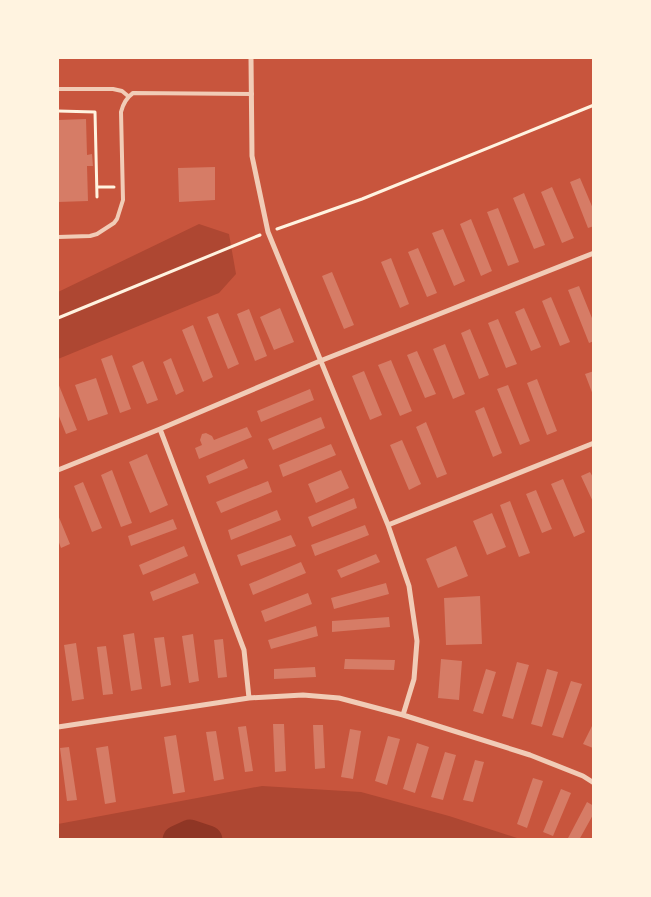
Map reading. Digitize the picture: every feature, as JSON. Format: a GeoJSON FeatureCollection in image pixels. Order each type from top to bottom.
{"type":"FeatureCollection","features":[{"type":"Feature","properties":{"kind":"street"},"geometry":{"type":"LineString","coordinates":[[251,58],[252,156],[268,232],[388,525],[409,586],[417,641],[414,679],[403,715]]}},
{"type":"Feature","properties":{"kind":"street"},"geometry":{"type":"LineString","coordinates":[[58,470],[320,361],[594,253]]}},
{"type":"Feature","properties":{"kind":"street"},"geometry":{"type":"LineString","coordinates":[[160,429],[244,650],[249,698]]}},
{"type":"Feature","properties":{"kind":"street"},"geometry":{"type":"LineString","coordinates":[[388,525],[594,443]]}},
{"type":"Feature","properties":{"kind":"street"},"geometry":{"type":"LineString","coordinates":[[58,728],[249,698],[303,695],[339,698],[403,715],[530,755],[583,776],[594,783]]}},
{"type":"Feature","properties":{"kind":"lane"},"geometry":{"type":"LineString","coordinates":[[58,89],[113,90],[122,91],[128,96]]}},
{"type":"Feature","properties":{"kind":"lane"},"geometry":{"type":"LineString","coordinates":[[58,237],[97,234],[114,223],[120,213],[123,200],[121,112],[128,96],[133,93],[252,94]]}},
{"type":"Feature","properties":{"kind":"path"},"geometry":{"type":"LineString","coordinates":[[58,318],[268,232],[362,199],[594,105]]}},
{"type":"Feature","properties":{"kind":"path"},"geometry":{"type":"LineString","coordinates":[[58,111],[95,112],[97,197]]}},
{"type":"Feature","properties":{"kind":"path"},"geometry":{"type":"LineString","coordinates":[[97,187],[122,187]]}},
{"type":"Feature","properties":{"kind":"shaded area"},"geometry":{"type":"Polygon","coordinates":[[[199,224],[229,234],[236,274],[219,293],[58,359],[58,292],[199,224]]]}},
{"type":"Feature","properties":{"kind":"shaded area"},"geometry":{"type":"Polygon","coordinates":[[[262,786],[361,792],[449,816],[520,839],[58,839],[58,824],[262,786]]]}},
{"type":"Feature","properties":{"kind":"building"},"geometry":{"type":"Polygon","coordinates":[[[86,119],[87,155],[92,154],[93,166],[87,166],[88,201],[58,202],[58,120],[86,119]]]}},
{"type":"Feature","properties":{"kind":"building"},"geometry":{"type":"Polygon","coordinates":[[[215,167],[215,200],[179,202],[178,168],[215,167]]]}},
{"type":"Feature","properties":{"kind":"building"},"geometry":{"type":"Polygon","coordinates":[[[580,178],[594,211],[594,226],[588,228],[570,182],[580,178]]]}},
{"type":"Feature","properties":{"kind":"building"},"geometry":{"type":"Polygon","coordinates":[[[552,187],[574,238],[562,243],[541,192],[552,187]]]}},
{"type":"Feature","properties":{"kind":"building"},"geometry":{"type":"Polygon","coordinates":[[[524,193],[545,245],[534,249],[513,198],[524,193]]]}},
{"type":"Feature","properties":{"kind":"building"},"geometry":{"type":"Polygon","coordinates":[[[498,208],[519,262],[508,266],[487,212],[498,208]]]}},
{"type":"Feature","properties":{"kind":"building"},"geometry":{"type":"Polygon","coordinates":[[[471,219],[492,271],[481,276],[460,224],[471,219]]]}},
{"type":"Feature","properties":{"kind":"building"},"geometry":{"type":"Polygon","coordinates":[[[443,229],[465,281],[454,286],[432,233],[443,229]]]}},
{"type":"Feature","properties":{"kind":"building"},"geometry":{"type":"Polygon","coordinates":[[[418,248],[437,293],[427,297],[408,252],[418,248]]]}},
{"type":"Feature","properties":{"kind":"building"},"geometry":{"type":"Polygon","coordinates":[[[391,258],[409,304],[400,308],[381,262],[391,258]]]}},
{"type":"Feature","properties":{"kind":"building"},"geometry":{"type":"Polygon","coordinates":[[[332,272],[354,325],[344,329],[322,276],[332,272]]]}},
{"type":"Feature","properties":{"kind":"building"},"geometry":{"type":"Polygon","coordinates":[[[579,286],[594,323],[594,341],[589,343],[568,290],[579,286]]]}},
{"type":"Feature","properties":{"kind":"building"},"geometry":{"type":"Polygon","coordinates":[[[551,297],[570,342],[560,346],[542,301],[551,297]]]}},
{"type":"Feature","properties":{"kind":"building"},"geometry":{"type":"Polygon","coordinates":[[[280,308],[294,342],[274,350],[260,317],[280,308]]]}},
{"type":"Feature","properties":{"kind":"building"},"geometry":{"type":"Polygon","coordinates":[[[524,308],[541,347],[531,351],[515,312],[524,308]]]}},
{"type":"Feature","properties":{"kind":"building"},"geometry":{"type":"Polygon","coordinates":[[[249,309],[267,356],[255,361],[237,314],[249,309]]]}},
{"type":"Feature","properties":{"kind":"building"},"geometry":{"type":"Polygon","coordinates":[[[218,313],[239,364],[228,369],[207,317],[218,313]]]}},
{"type":"Feature","properties":{"kind":"building"},"geometry":{"type":"Polygon","coordinates":[[[498,319],[517,364],[506,368],[488,323],[498,319]]]}},
{"type":"Feature","properties":{"kind":"building"},"geometry":{"type":"Polygon","coordinates":[[[193,325],[213,377],[203,382],[182,330],[193,325]]]}},
{"type":"Feature","properties":{"kind":"building"},"geometry":{"type":"Polygon","coordinates":[[[470,329],[489,375],[479,379],[461,333],[470,329]]]}},
{"type":"Feature","properties":{"kind":"building"},"geometry":{"type":"Polygon","coordinates":[[[445,344],[465,394],[453,399],[433,349],[445,344]]]}},
{"type":"Feature","properties":{"kind":"building"},"geometry":{"type":"Polygon","coordinates":[[[417,351],[436,394],[425,398],[407,355],[417,351]]]}},
{"type":"Feature","properties":{"kind":"building"},"geometry":{"type":"Polygon","coordinates":[[[112,355],[131,409],[120,413],[101,359],[112,355]]]}},
{"type":"Feature","properties":{"kind":"building"},"geometry":{"type":"Polygon","coordinates":[[[171,358],[184,391],[176,395],[163,362],[171,358]]]}},
{"type":"Feature","properties":{"kind":"building"},"geometry":{"type":"Polygon","coordinates":[[[391,360],[412,411],[400,416],[378,365],[391,360]]]}},
{"type":"Feature","properties":{"kind":"building"},"geometry":{"type":"Polygon","coordinates":[[[143,361],[158,400],[147,404],[132,366],[143,361]]]}},
{"type":"Feature","properties":{"kind":"building"},"geometry":{"type":"Polygon","coordinates":[[[364,371],[382,415],[370,420],[352,376],[364,371]]]}},
{"type":"Feature","properties":{"kind":"building"},"geometry":{"type":"Polygon","coordinates":[[[594,371],[594,395],[593,395],[585,374],[594,371]]]}},
{"type":"Feature","properties":{"kind":"building"},"geometry":{"type":"Polygon","coordinates":[[[96,378],[108,414],[88,421],[75,385],[96,378]]]}},
{"type":"Feature","properties":{"kind":"building"},"geometry":{"type":"Polygon","coordinates":[[[537,379],[557,431],[547,435],[527,383],[537,379]]]}},
{"type":"Feature","properties":{"kind":"building"},"geometry":{"type":"Polygon","coordinates":[[[58,383],[77,430],[66,434],[58,414],[58,383]]]}},
{"type":"Feature","properties":{"kind":"building"},"geometry":{"type":"Polygon","coordinates":[[[508,385],[530,441],[520,445],[497,389],[508,385]]]}},
{"type":"Feature","properties":{"kind":"building"},"geometry":{"type":"Polygon","coordinates":[[[310,389],[314,400],[261,422],[257,411],[310,389]]]}},
{"type":"Feature","properties":{"kind":"building"},"geometry":{"type":"Polygon","coordinates":[[[484,407],[502,453],[493,457],[475,411],[484,407]]]}},
{"type":"Feature","properties":{"kind":"building"},"geometry":{"type":"Polygon","coordinates":[[[321,417],[325,428],[273,450],[268,439],[321,417]]]}},
{"type":"Feature","properties":{"kind":"building"},"geometry":{"type":"Polygon","coordinates":[[[426,422],[447,474],[437,478],[416,427],[426,422]]]}},
{"type":"Feature","properties":{"kind":"building"},"geometry":{"type":"Polygon","coordinates":[[[247,427],[252,437],[199,459],[195,448],[202,445],[200,440],[202,434],[206,433],[212,436],[214,440],[247,427]]]}},
{"type":"Feature","properties":{"kind":"building"},"geometry":{"type":"Polygon","coordinates":[[[402,440],[421,484],[409,490],[390,445],[402,440]]]}},
{"type":"Feature","properties":{"kind":"building"},"geometry":{"type":"Polygon","coordinates":[[[331,444],[336,455],[283,477],[279,465],[331,444]]]}},
{"type":"Feature","properties":{"kind":"building"},"geometry":{"type":"Polygon","coordinates":[[[147,454],[168,505],[150,513],[129,462],[147,454]]]}},
{"type":"Feature","properties":{"kind":"building"},"geometry":{"type":"Polygon","coordinates":[[[244,459],[248,468],[209,484],[206,476],[244,459]]]}},
{"type":"Feature","properties":{"kind":"building"},"geometry":{"type":"Polygon","coordinates":[[[112,470],[132,523],[121,527],[101,475],[112,470]]]}},
{"type":"Feature","properties":{"kind":"building"},"geometry":{"type":"Polygon","coordinates":[[[341,470],[349,488],[316,503],[308,484],[341,470]]]}},
{"type":"Feature","properties":{"kind":"building"},"geometry":{"type":"Polygon","coordinates":[[[590,472],[594,479],[594,504],[581,476],[590,472]]]}},
{"type":"Feature","properties":{"kind":"building"},"geometry":{"type":"Polygon","coordinates":[[[563,479],[585,532],[574,537],[551,484],[563,479]]]}},
{"type":"Feature","properties":{"kind":"building"},"geometry":{"type":"Polygon","coordinates":[[[268,481],[272,492],[221,513],[216,502],[268,481]]]}},
{"type":"Feature","properties":{"kind":"building"},"geometry":{"type":"Polygon","coordinates":[[[83,482],[102,528],[92,532],[74,486],[83,482]]]}},
{"type":"Feature","properties":{"kind":"building"},"geometry":{"type":"Polygon","coordinates":[[[536,490],[552,529],[542,533],[526,494],[536,490]]]}},
{"type":"Feature","properties":{"kind":"building"},"geometry":{"type":"Polygon","coordinates":[[[354,498],[357,508],[312,527],[308,517],[354,498]]]}},
{"type":"Feature","properties":{"kind":"building"},"geometry":{"type":"Polygon","coordinates":[[[510,501],[530,553],[519,557],[500,505],[510,501]]]}},
{"type":"Feature","properties":{"kind":"building"},"geometry":{"type":"Polygon","coordinates":[[[277,510],[281,520],[231,540],[228,530],[277,510]]]}},
{"type":"Feature","properties":{"kind":"building"},"geometry":{"type":"Polygon","coordinates":[[[492,513],[506,547],[487,555],[473,521],[492,513]]]}},
{"type":"Feature","properties":{"kind":"building"},"geometry":{"type":"Polygon","coordinates":[[[58,515],[70,544],[61,548],[58,540],[58,515]]]}},
{"type":"Feature","properties":{"kind":"building"},"geometry":{"type":"Polygon","coordinates":[[[173,519],[177,529],[131,546],[128,536],[173,519]]]}},
{"type":"Feature","properties":{"kind":"building"},"geometry":{"type":"Polygon","coordinates":[[[365,525],[369,535],[315,556],[311,545],[365,525]]]}},
{"type":"Feature","properties":{"kind":"building"},"geometry":{"type":"Polygon","coordinates":[[[291,535],[296,546],[241,566],[237,555],[291,535]]]}},
{"type":"Feature","properties":{"kind":"building"},"geometry":{"type":"Polygon","coordinates":[[[184,546],[188,556],[143,575],[139,565],[184,546]]]}},
{"type":"Feature","properties":{"kind":"building"},"geometry":{"type":"Polygon","coordinates":[[[456,546],[468,576],[438,588],[426,559],[456,546]]]}},
{"type":"Feature","properties":{"kind":"building"},"geometry":{"type":"Polygon","coordinates":[[[376,554],[380,562],[341,578],[337,570],[376,554]]]}},
{"type":"Feature","properties":{"kind":"building"},"geometry":{"type":"Polygon","coordinates":[[[301,562],[306,573],[253,595],[249,584],[301,562]]]}},
{"type":"Feature","properties":{"kind":"building"},"geometry":{"type":"Polygon","coordinates":[[[195,573],[199,583],[153,601],[150,592],[195,573]]]}},
{"type":"Feature","properties":{"kind":"building"},"geometry":{"type":"Polygon","coordinates":[[[386,583],[389,594],[334,609],[331,598],[386,583]]]}},
{"type":"Feature","properties":{"kind":"building"},"geometry":{"type":"Polygon","coordinates":[[[308,593],[312,604],[265,622],[261,611],[308,593]]]}},
{"type":"Feature","properties":{"kind":"building"},"geometry":{"type":"Polygon","coordinates":[[[480,596],[482,644],[446,645],[444,598],[480,596]]]}},
{"type":"Feature","properties":{"kind":"building"},"geometry":{"type":"Polygon","coordinates":[[[389,617],[390,627],[332,632],[332,621],[389,617]]]}},
{"type":"Feature","properties":{"kind":"building"},"geometry":{"type":"Polygon","coordinates":[[[316,626],[318,636],[271,649],[268,640],[316,626]]]}},
{"type":"Feature","properties":{"kind":"building"},"geometry":{"type":"Polygon","coordinates":[[[134,633],[142,689],[131,691],[123,635],[134,633]]]}},
{"type":"Feature","properties":{"kind":"building"},"geometry":{"type":"Polygon","coordinates":[[[193,634],[199,681],[189,683],[182,636],[193,634]]]}},
{"type":"Feature","properties":{"kind":"building"},"geometry":{"type":"Polygon","coordinates":[[[164,637],[171,685],[161,687],[154,638],[164,637]]]}},
{"type":"Feature","properties":{"kind":"building"},"geometry":{"type":"Polygon","coordinates":[[[223,639],[227,677],[218,678],[214,640],[223,639]]]}},
{"type":"Feature","properties":{"kind":"building"},"geometry":{"type":"Polygon","coordinates":[[[76,643],[84,699],[72,701],[64,645],[76,643]]]}},
{"type":"Feature","properties":{"kind":"building"},"geometry":{"type":"Polygon","coordinates":[[[106,646],[113,694],[103,695],[97,647],[106,646]]]}},
{"type":"Feature","properties":{"kind":"building"},"geometry":{"type":"Polygon","coordinates":[[[345,659],[395,660],[394,670],[344,669],[345,659]]]}},
{"type":"Feature","properties":{"kind":"building"},"geometry":{"type":"Polygon","coordinates":[[[441,659],[462,661],[459,700],[438,698],[441,659]]]}},
{"type":"Feature","properties":{"kind":"building"},"geometry":{"type":"Polygon","coordinates":[[[517,662],[529,665],[513,719],[502,716],[517,662]]]}},
{"type":"Feature","properties":{"kind":"building"},"geometry":{"type":"Polygon","coordinates":[[[315,667],[316,677],[274,679],[274,669],[315,667]]]}},
{"type":"Feature","properties":{"kind":"building"},"geometry":{"type":"Polygon","coordinates":[[[486,669],[496,672],[483,714],[473,711],[486,669]]]}},
{"type":"Feature","properties":{"kind":"building"},"geometry":{"type":"Polygon","coordinates":[[[547,669],[558,672],[542,727],[531,724],[547,669]]]}},
{"type":"Feature","properties":{"kind":"building"},"geometry":{"type":"Polygon","coordinates":[[[571,681],[582,684],[563,738],[552,735],[571,681]]]}},
{"type":"Feature","properties":{"kind":"building"},"geometry":{"type":"Polygon","coordinates":[[[594,722],[594,746],[593,748],[583,744],[594,722]]]}},
{"type":"Feature","properties":{"kind":"building"},"geometry":{"type":"Polygon","coordinates":[[[273,724],[284,724],[286,771],[275,772],[273,724]]]}},
{"type":"Feature","properties":{"kind":"building"},"geometry":{"type":"Polygon","coordinates":[[[313,725],[323,725],[325,768],[315,769],[313,725]]]}},
{"type":"Feature","properties":{"kind":"building"},"geometry":{"type":"Polygon","coordinates":[[[246,726],[253,771],[245,772],[238,727],[246,726]]]}},
{"type":"Feature","properties":{"kind":"building"},"geometry":{"type":"Polygon","coordinates":[[[350,729],[361,731],[353,779],[341,777],[350,729]]]}},
{"type":"Feature","properties":{"kind":"building"},"geometry":{"type":"Polygon","coordinates":[[[216,731],[224,779],[214,781],[206,732],[216,731]]]}},
{"type":"Feature","properties":{"kind":"building"},"geometry":{"type":"Polygon","coordinates":[[[176,735],[185,792],[173,794],[164,737],[176,735]]]}},
{"type":"Feature","properties":{"kind":"building"},"geometry":{"type":"Polygon","coordinates":[[[388,736],[400,739],[387,785],[375,781],[388,736]]]}},
{"type":"Feature","properties":{"kind":"building"},"geometry":{"type":"Polygon","coordinates":[[[417,743],[429,747],[415,793],[403,789],[417,743]]]}},
{"type":"Feature","properties":{"kind":"building"},"geometry":{"type":"Polygon","coordinates":[[[108,746],[116,802],[105,804],[96,748],[108,746]]]}},
{"type":"Feature","properties":{"kind":"building"},"geometry":{"type":"Polygon","coordinates":[[[69,747],[77,800],[67,801],[60,748],[69,747]]]}},
{"type":"Feature","properties":{"kind":"building"},"geometry":{"type":"Polygon","coordinates":[[[445,752],[456,755],[443,800],[431,797],[445,752]]]}},
{"type":"Feature","properties":{"kind":"building"},"geometry":{"type":"Polygon","coordinates":[[[475,760],[484,762],[473,802],[463,800],[475,760]]]}},
{"type":"Feature","properties":{"kind":"building"},"geometry":{"type":"Polygon","coordinates":[[[533,778],[543,781],[527,828],[517,824],[533,778]]]}},
{"type":"Feature","properties":{"kind":"building"},"geometry":{"type":"Polygon","coordinates":[[[561,789],[571,793],[553,836],[543,832],[561,789]]]}},
{"type":"Feature","properties":{"kind":"building"},"geometry":{"type":"Polygon","coordinates":[[[587,802],[594,806],[594,813],[579,840],[567,840],[587,802]]]}},
{"type":"Feature","properties":{"kind":"waterway"},"geometry":{"type":"LineString","coordinates":[[177,840],[190,834],[208,840]]}}]}
